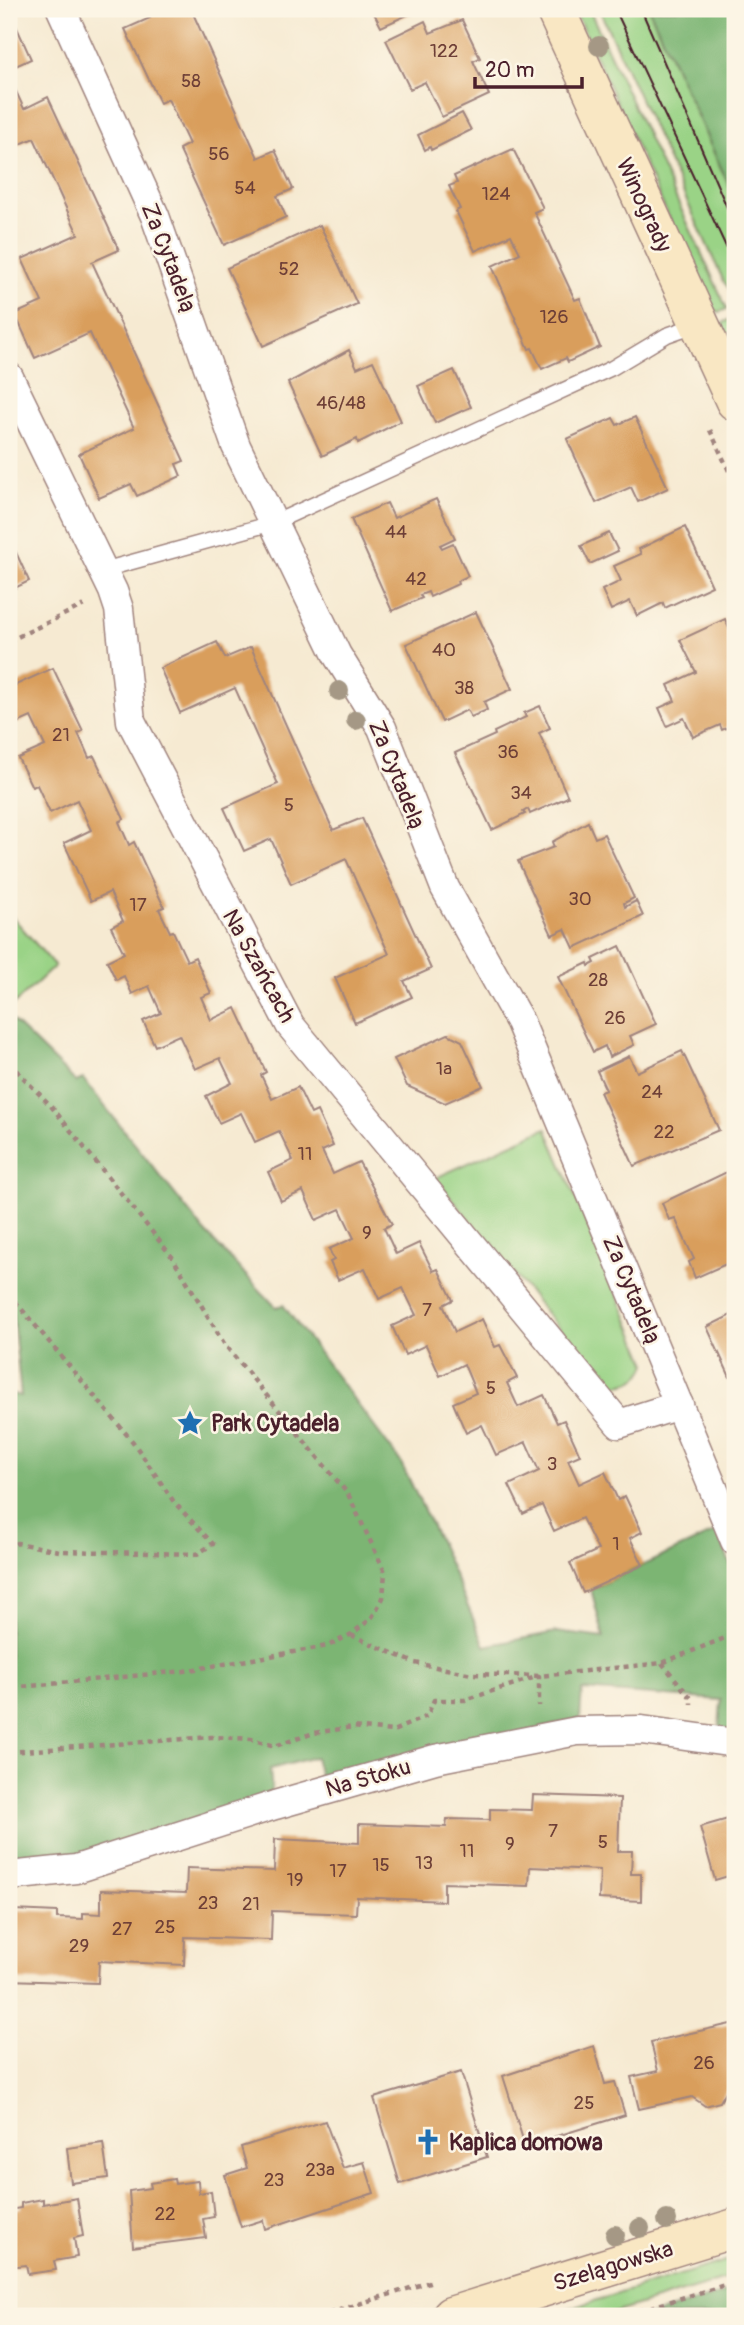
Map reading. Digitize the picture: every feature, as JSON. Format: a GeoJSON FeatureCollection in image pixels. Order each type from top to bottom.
{"type":"FeatureCollection","features":[{"type":"Feature","properties":{"kind":"street","name":"Za Cytadelą"},"geometry":{"type":"LineString","coordinates":[[61,9],[155,216],[236,446],[337,655],[382,728],[445,888],[520,1022],[735,1541]]}},
{"type":"Feature","properties":{"kind":"street","name":"Winogrady"},"geometry":{"type":"LineString","coordinates":[[555,9],[735,401]]}},
{"type":"Feature","properties":{"kind":"street","name":"Na Szańcach"},"geometry":{"type":"LineString","coordinates":[[9,377],[108,580],[119,609],[131,721],[290,1025],[619,1424],[679,1405]]}},
{"type":"Feature","properties":{"kind":"street","name":"Na Stoku"},"geometry":{"type":"LineString","coordinates":[[9,1876],[76,1869],[275,1805],[435,1759],[578,1731],[642,1730],[735,1743]]}},
{"type":"Feature","properties":{"kind":"street","name":"Szelągowska"},"geometry":{"type":"LineString","coordinates":[[451,2316],[735,2228]]}},
{"type":"Feature","properties":{"kind":"lane"},"geometry":{"type":"LineString","coordinates":[[108,580],[273,523],[612,368],[667,335],[699,324]]}},
{"type":"Feature","properties":{"kind":"path"},"geometry":{"type":"LineString","coordinates":[[9,641],[108,580]]}},
{"type":"Feature","properties":{"kind":"path"},"geometry":{"type":"LineString","coordinates":[[9,1063],[51,1106],[173,1258],[225,1345],[348,1494],[385,1572],[383,1598],[371,1619],[350,1635],[328,1646],[184,1671],[9,1688]]}},
{"type":"Feature","properties":{"kind":"path"},"geometry":{"type":"LineString","coordinates":[[9,1294],[133,1442],[174,1502],[213,1544],[197,1553],[59,1551],[17,1543],[9,1550]]}},
{"type":"Feature","properties":{"kind":"path"},"geometry":{"type":"LineString","coordinates":[[350,1635],[415,1663],[472,1674],[539,1676],[662,1663],[735,1634]]}},
{"type":"Feature","properties":{"kind":"path"},"geometry":{"type":"LineString","coordinates":[[662,1663],[691,1698],[694,1737]]}},
{"type":"Feature","properties":{"kind":"path"},"geometry":{"type":"LineString","coordinates":[[9,1752],[211,1737],[251,1739],[275,1746],[314,1732],[353,1727],[393,1731],[427,1716],[434,1700],[465,1700],[539,1676]]}},
{"type":"Feature","properties":{"kind":"path"},"geometry":{"type":"LineString","coordinates":[[622,2316],[735,2281]]}},
{"type":"Feature","properties":{"kind":"green space"},"geometry":{"type":"Polygon","coordinates":[[[574,9],[589,9],[727,309],[719,312],[710,308],[574,9]]]}},
{"type":"Feature","properties":{"kind":"green space"},"geometry":{"type":"Polygon","coordinates":[[[599,9],[649,9],[735,199],[735,296],[724,282],[599,9]]]}},
{"type":"Feature","properties":{"kind":"green space"},"geometry":{"type":"Polygon","coordinates":[[[649,9],[735,9],[735,199],[649,9]]]}},
{"type":"Feature","properties":{"kind":"green space"},"geometry":{"type":"Polygon","coordinates":[[[735,317],[735,362],[720,331],[724,322],[735,317]]]}},
{"type":"Feature","properties":{"kind":"green space"},"geometry":{"type":"Polygon","coordinates":[[[9,913],[55,966],[9,1009],[9,913]]]}},
{"type":"Feature","properties":{"kind":"green space","name":"Park Cytadela"},"geometry":{"type":"Polygon","coordinates":[[[9,1017],[76,1082],[83,1079],[205,1232],[276,1307],[283,1305],[400,1461],[442,1547],[485,1646],[556,1632],[604,1638],[591,1589],[717,1531],[735,1576],[735,1730],[719,1729],[721,1700],[582,1690],[580,1719],[321,1781],[315,1757],[270,1769],[272,1794],[71,1858],[9,1862],[9,1393],[21,1396],[12,1308],[9,1308],[9,1017]]]}},
{"type":"Feature","properties":{"kind":"green space"},"geometry":{"type":"Polygon","coordinates":[[[546,1128],[647,1364],[636,1379],[626,1383],[607,1387],[435,1178],[546,1128]]]}},
{"type":"Feature","properties":{"kind":"green space"},"geometry":{"type":"Polygon","coordinates":[[[735,2258],[735,2276],[604,2316],[545,2316],[735,2258]]]}},
{"type":"Feature","properties":{"kind":"green space"},"geometry":{"type":"Polygon","coordinates":[[[735,2290],[735,2316],[649,2316],[735,2290]]]}},
{"type":"Feature","properties":{"kind":"building"},"geometry":{"type":"Polygon","coordinates":[[[146,9],[191,9],[258,158],[275,150],[293,189],[277,196],[286,217],[224,245],[179,149],[189,144],[168,99],[160,103],[125,29],[150,18],[146,9]]]}},
{"type":"Feature","properties":{"kind":"building"},"geometry":{"type":"Polygon","coordinates":[[[372,9],[415,9],[416,11],[381,27],[372,9]]]}},
{"type":"Feature","properties":{"kind":"building"},"geometry":{"type":"Polygon","coordinates":[[[9,10],[31,59],[9,69],[9,10]]]}},
{"type":"Feature","properties":{"kind":"building"},"geometry":{"type":"Polygon","coordinates":[[[462,20],[480,58],[473,61],[489,95],[442,117],[425,82],[410,89],[386,40],[425,21],[430,33],[462,20]]]}},
{"type":"Feature","properties":{"kind":"building"},"geometry":{"type":"Polygon","coordinates":[[[9,76],[24,109],[48,97],[119,250],[92,262],[184,461],[176,464],[181,476],[137,496],[131,484],[99,498],[79,454],[134,428],[90,333],[35,358],[15,314],[42,302],[22,259],[78,234],[34,138],[9,149],[9,76]]]}},
{"type":"Feature","properties":{"kind":"building"},"geometry":{"type":"Polygon","coordinates":[[[462,113],[471,130],[431,150],[430,147],[425,150],[418,135],[462,113]]]}},
{"type":"Feature","properties":{"kind":"building"},"geometry":{"type":"Polygon","coordinates":[[[513,149],[543,208],[534,212],[575,300],[580,298],[600,347],[568,362],[566,358],[542,369],[532,348],[529,349],[492,266],[520,253],[511,235],[475,251],[456,211],[460,209],[449,186],[457,183],[454,176],[513,149]]]}},
{"type":"Feature","properties":{"kind":"building"},"geometry":{"type":"Polygon","coordinates":[[[320,225],[357,304],[263,346],[227,268],[320,225]]]}},
{"type":"Feature","properties":{"kind":"building"},"geometry":{"type":"Polygon","coordinates":[[[349,350],[357,368],[373,361],[401,421],[358,443],[357,439],[322,456],[288,383],[349,350]]]}},
{"type":"Feature","properties":{"kind":"building"},"geometry":{"type":"Polygon","coordinates":[[[454,370],[471,407],[435,423],[418,386],[454,370]]]}},
{"type":"Feature","properties":{"kind":"building"},"geometry":{"type":"Polygon","coordinates":[[[635,417],[668,488],[638,502],[631,487],[596,503],[567,439],[613,418],[617,425],[635,417]]]}},
{"type":"Feature","properties":{"kind":"building"},"geometry":{"type":"Polygon","coordinates":[[[436,499],[455,538],[440,545],[442,548],[453,543],[468,576],[457,581],[458,584],[430,597],[428,592],[420,595],[422,598],[392,611],[351,519],[387,503],[394,518],[436,499]]]}},
{"type":"Feature","properties":{"kind":"building"},"geometry":{"type":"Polygon","coordinates":[[[685,527],[712,586],[665,608],[663,603],[637,616],[630,601],[611,610],[602,590],[621,581],[614,566],[641,554],[639,549],[685,527]]]}},
{"type":"Feature","properties":{"kind":"building"},"geometry":{"type":"Polygon","coordinates":[[[609,533],[618,551],[590,564],[581,546],[609,533]]]}},
{"type":"Feature","properties":{"kind":"building"},"geometry":{"type":"Polygon","coordinates":[[[9,537],[29,581],[9,591],[9,537]]]}},
{"type":"Feature","properties":{"kind":"building"},"geometry":{"type":"Polygon","coordinates":[[[476,612],[512,689],[484,702],[487,710],[471,717],[467,710],[442,722],[406,644],[476,612]]]}},
{"type":"Feature","properties":{"kind":"building"},"geometry":{"type":"Polygon","coordinates":[[[725,619],[735,642],[735,724],[722,730],[720,725],[693,737],[684,718],[667,726],[659,708],[675,701],[668,685],[696,672],[680,640],[725,619]]]}},
{"type":"Feature","properties":{"kind":"building"},"geometry":{"type":"Polygon","coordinates":[[[217,642],[225,658],[251,647],[333,830],[362,818],[431,969],[404,981],[412,997],[355,1023],[335,978],[389,954],[346,859],[291,884],[271,839],[244,851],[224,808],[278,784],[235,688],[180,713],[160,668],[217,642]]]}},
{"type":"Feature","properties":{"kind":"building"},"geometry":{"type":"Polygon","coordinates":[[[53,668],[83,731],[78,733],[89,758],[94,756],[124,819],[119,822],[129,845],[134,842],[164,907],[159,909],[170,932],[173,931],[187,961],[195,957],[211,993],[201,997],[211,1020],[236,1008],[266,1072],[261,1075],[272,1099],[298,1087],[311,1114],[317,1111],[333,1146],[322,1151],[333,1174],[359,1162],[392,1224],[384,1228],[396,1254],[419,1243],[433,1271],[438,1269],[453,1300],[443,1305],[455,1332],[482,1319],[495,1347],[500,1345],[517,1378],[507,1383],[518,1407],[544,1395],[557,1423],[564,1420],[580,1455],[568,1460],[579,1484],[605,1472],[618,1500],[625,1496],[642,1532],[630,1538],[643,1565],[583,1593],[570,1563],[598,1550],[582,1518],[554,1531],[542,1505],[523,1514],[509,1485],[539,1471],[526,1442],[496,1455],[482,1425],[466,1433],[453,1403],[476,1393],[464,1364],[440,1376],[426,1345],[405,1355],[392,1326],[416,1315],[403,1288],[379,1299],[365,1268],[338,1280],[330,1262],[334,1260],[329,1249],[354,1238],[340,1209],[316,1220],[303,1191],[281,1201],[268,1172],[293,1160],[279,1131],[255,1142],[241,1113],[219,1123],[206,1096],[232,1083],[220,1058],[195,1069],[179,1035],[155,1046],[143,1021],[161,1013],[149,986],[132,994],[124,976],[116,980],[107,961],[124,953],[111,927],[123,921],[110,892],[91,901],[64,843],[91,830],[77,800],[50,813],[37,785],[32,787],[18,758],[45,746],[31,717],[9,727],[9,688],[53,668]]]}},
{"type":"Feature","properties":{"kind":"building"},"geometry":{"type":"Polygon","coordinates":[[[540,706],[550,728],[539,733],[568,797],[530,814],[528,809],[523,812],[525,814],[492,830],[455,753],[495,735],[494,732],[526,717],[524,713],[540,706]]]}},
{"type":"Feature","properties":{"kind":"building"},"geometry":{"type":"Polygon","coordinates":[[[588,822],[595,838],[604,834],[634,898],[624,903],[625,907],[636,901],[643,916],[574,948],[565,929],[552,935],[518,861],[554,847],[552,842],[588,822]]]}},
{"type":"Feature","properties":{"kind":"building"},"geometry":{"type":"Polygon","coordinates":[[[620,946],[656,1024],[630,1036],[634,1045],[609,1057],[605,1046],[593,1052],[558,977],[588,963],[589,966],[595,963],[593,959],[620,946]]]}},
{"type":"Feature","properties":{"kind":"building"},"geometry":{"type":"Polygon","coordinates":[[[448,1034],[462,1041],[483,1086],[445,1103],[407,1086],[394,1059],[448,1034]]]}},
{"type":"Feature","properties":{"kind":"building"},"geometry":{"type":"Polygon","coordinates":[[[682,1051],[719,1130],[634,1166],[600,1092],[606,1090],[597,1071],[629,1056],[637,1072],[682,1051]]]}},
{"type":"Feature","properties":{"kind":"building"},"geometry":{"type":"Polygon","coordinates":[[[735,1168],[735,1260],[695,1278],[689,1262],[694,1259],[675,1218],[669,1220],[662,1203],[735,1168]]]}},
{"type":"Feature","properties":{"kind":"building"},"geometry":{"type":"Polygon","coordinates":[[[735,1313],[735,1388],[707,1327],[735,1313]]]}},
{"type":"Feature","properties":{"kind":"building"},"geometry":{"type":"Polygon","coordinates":[[[533,1795],[620,1798],[618,1851],[632,1851],[631,1874],[641,1874],[641,1901],[599,1899],[600,1870],[530,1867],[529,1886],[444,1883],[444,1901],[357,1897],[356,1914],[272,1911],[271,1940],[185,1937],[184,1965],[99,1961],[98,1983],[9,1980],[9,1924],[13,1925],[14,1910],[57,1912],[57,1918],[83,1919],[83,1913],[101,1914],[101,1890],[186,1893],[187,1868],[274,1871],[275,1839],[359,1843],[359,1824],[446,1827],[447,1819],[490,1820],[490,1809],[532,1810],[533,1795]]]}},
{"type":"Feature","properties":{"kind":"building"},"geometry":{"type":"Polygon","coordinates":[[[735,1817],[735,1874],[715,1880],[700,1827],[735,1817]]]}},
{"type":"Feature","properties":{"kind":"building"},"geometry":{"type":"Polygon","coordinates":[[[735,2023],[735,2087],[728,2088],[720,2102],[705,2106],[692,2097],[639,2109],[631,2077],[658,2071],[651,2042],[735,2023]]]}},
{"type":"Feature","properties":{"kind":"building"},"geometry":{"type":"Polygon","coordinates":[[[594,2046],[605,2084],[615,2082],[625,2115],[525,2146],[503,2076],[594,2046]]]}},
{"type":"Feature","properties":{"kind":"building"},"geometry":{"type":"Polygon","coordinates":[[[461,2072],[487,2157],[400,2184],[374,2098],[461,2072]]]}},
{"type":"Feature","properties":{"kind":"building"},"geometry":{"type":"Polygon","coordinates":[[[325,2121],[343,2168],[364,2162],[374,2193],[265,2229],[263,2220],[241,2227],[225,2175],[247,2168],[241,2147],[325,2121]]]}},
{"type":"Feature","properties":{"kind":"building"},"geometry":{"type":"Polygon","coordinates":[[[103,2143],[108,2178],[71,2183],[67,2148],[103,2143]]]}},
{"type":"Feature","properties":{"kind":"building"},"geometry":{"type":"Polygon","coordinates":[[[174,2179],[175,2184],[198,2181],[199,2193],[211,2191],[214,2217],[203,2219],[206,2238],[133,2247],[129,2191],[151,2188],[150,2183],[174,2179]]]}},
{"type":"Feature","properties":{"kind":"building"},"geometry":{"type":"Polygon","coordinates":[[[77,2198],[83,2236],[74,2238],[77,2257],[54,2261],[56,2270],[28,2274],[26,2265],[9,2267],[9,2210],[21,2208],[21,2203],[43,2199],[43,2204],[77,2198]]]}},
{"type":"Feature","properties":{"kind":"tram line"},"geometry":{"type":"LineString","coordinates":[[615,9],[735,266]]}},
{"type":"Feature","properties":{"kind":"tram line"},"geometry":{"type":"LineString","coordinates":[[641,9],[735,226]]}},
{"type":"Feature","properties":{"kind":"place","name":"Park Cytadela"},"geometry":{"type":"Point","coordinates":[190,1423]}},
{"type":"Feature","properties":{"kind":"place","name":"Kaplica domowa"},"geometry":{"type":"Point","coordinates":[428,2142]}}]}
